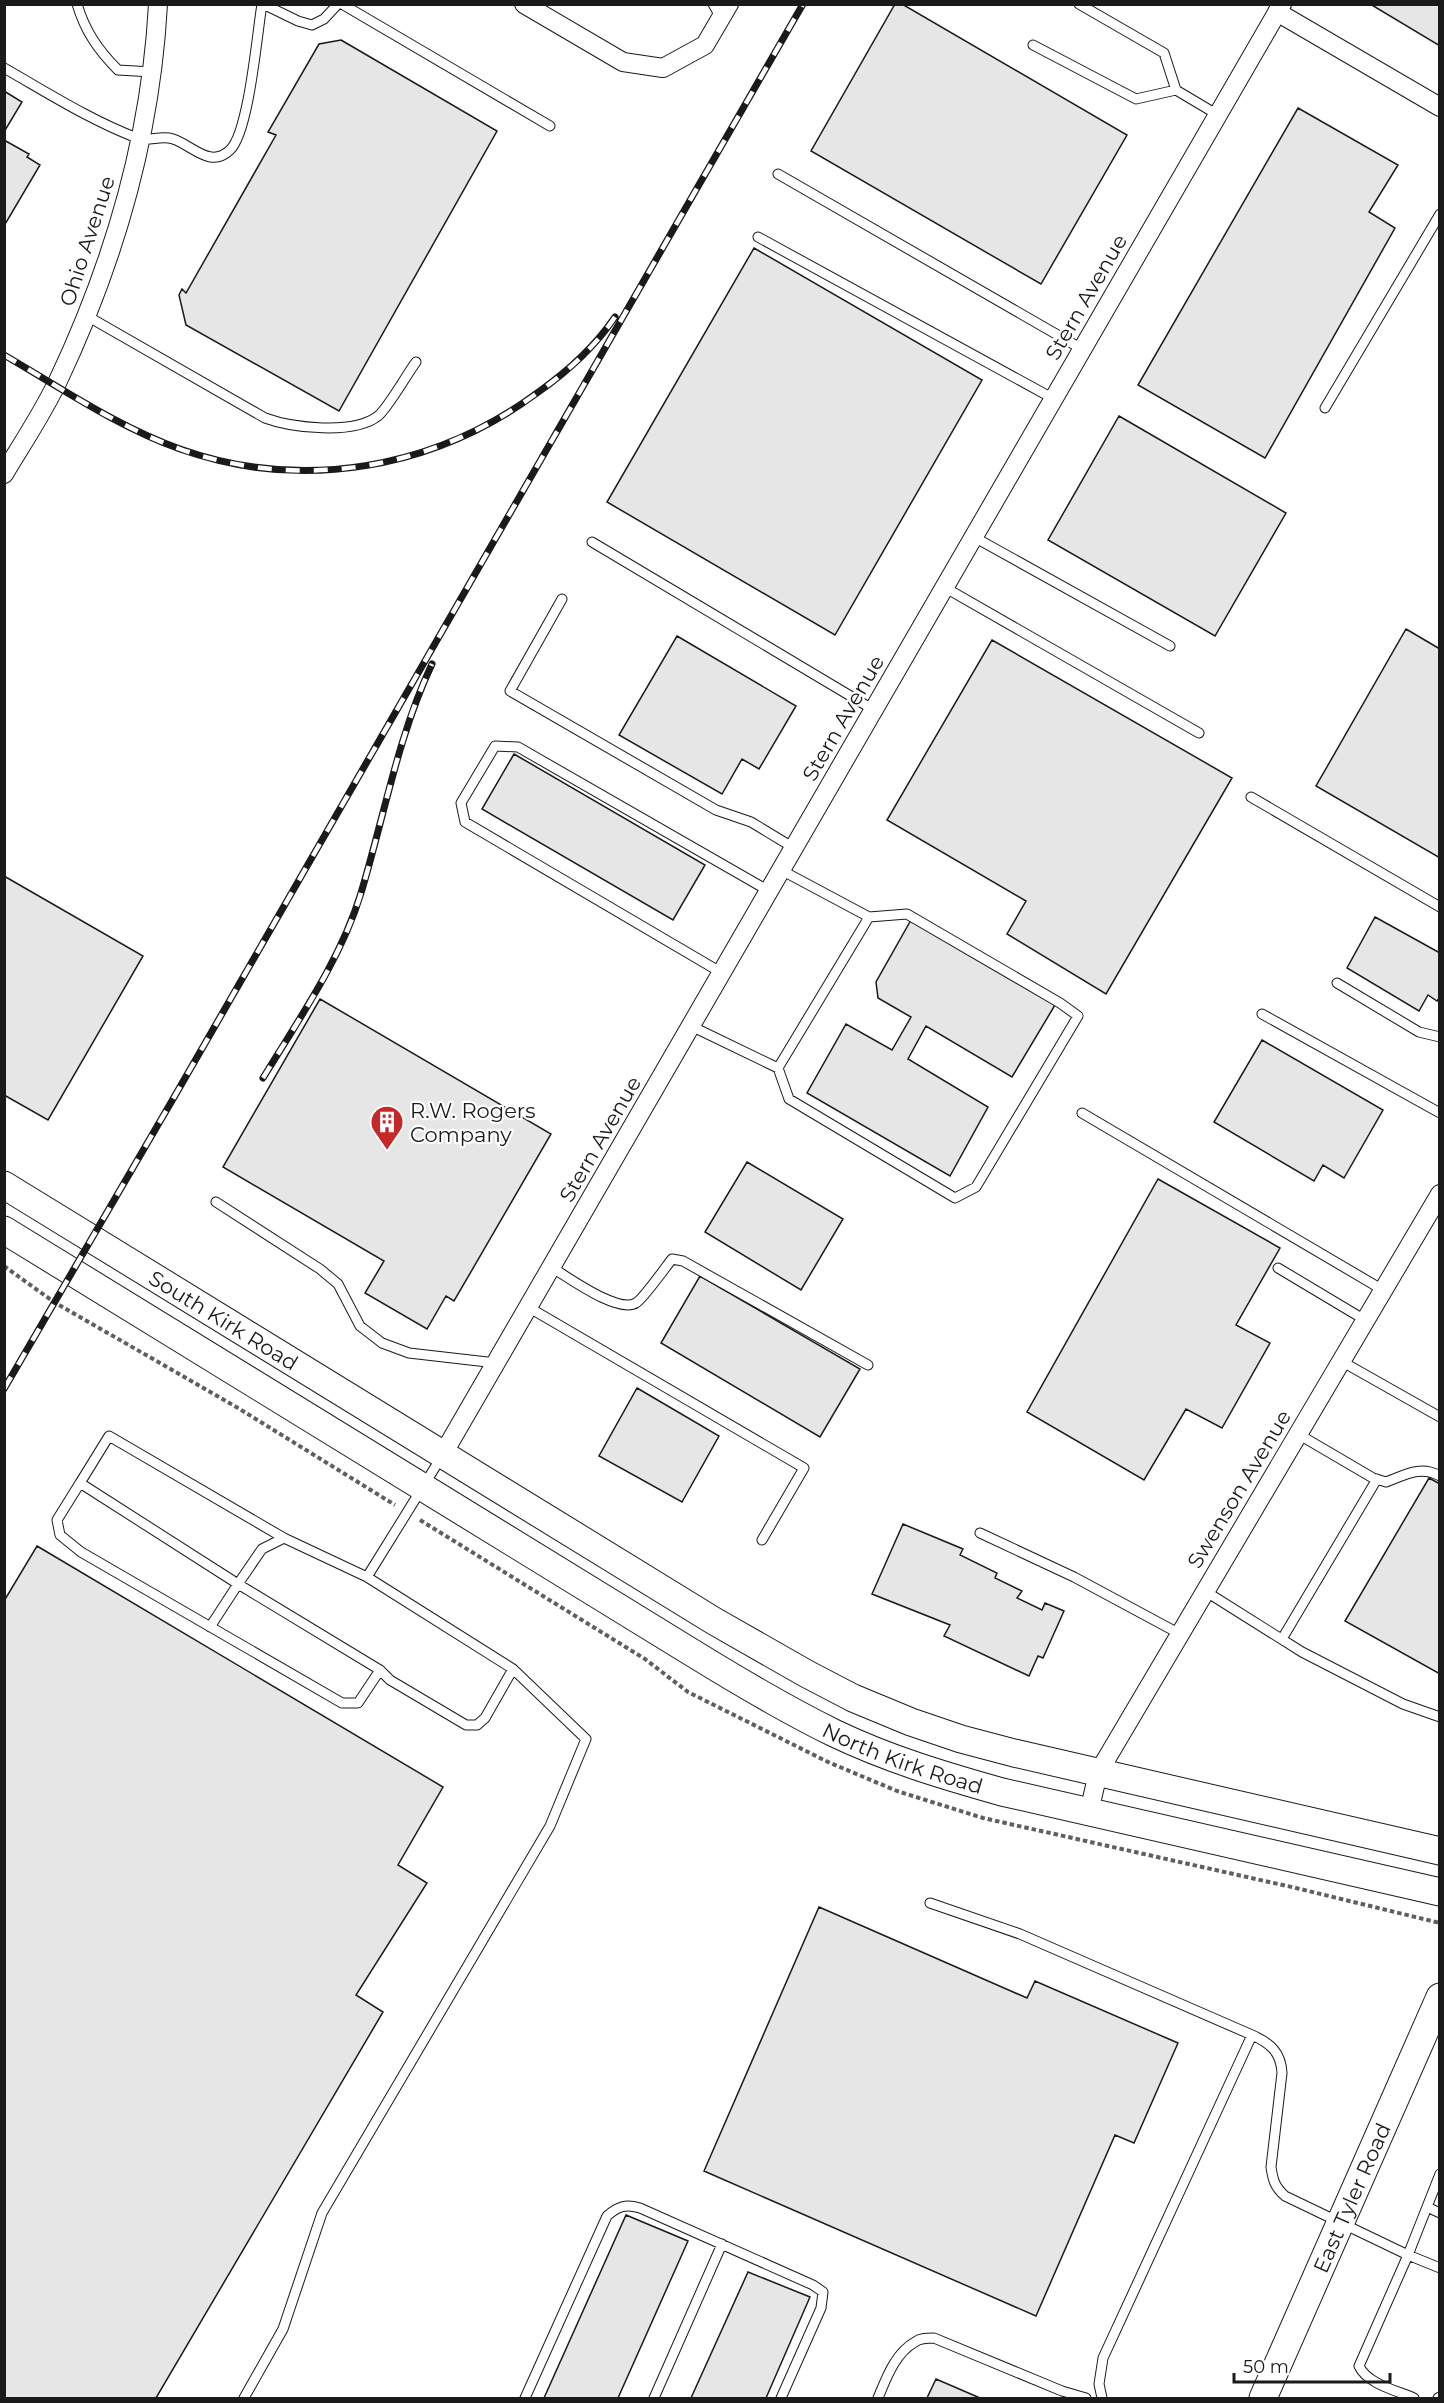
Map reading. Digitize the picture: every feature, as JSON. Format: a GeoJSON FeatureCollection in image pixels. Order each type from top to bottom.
{"type":"FeatureCollection","features":[{"type":"Feature","properties":{"kind":"main road","name":"South Kirk Road"},"geometry":{"type":"LineString","coordinates":[[4,1185],[444,1454]]}},
{"type":"Feature","properties":{"kind":"main road","name":"South Kirk Road"},"geometry":{"type":"LineString","coordinates":[[4,1230],[423,1487]]}},
{"type":"Feature","properties":{"kind":"main road","name":"North Kirk Road"},"geometry":{"type":"LineString","coordinates":[[444,1454],[757,1646],[853,1698],[961,1739],[1098,1773],[1440,1851]]}},
{"type":"Feature","properties":{"kind":"main road","name":"North Kirk Road"},"geometry":{"type":"LineString","coordinates":[[423,1487],[741,1683],[836,1734],[894,1758],[949,1777],[1089,1812],[1440,1892]]}},
{"type":"Feature","properties":{"kind":"main road","name":"East Tyler Road"},"geometry":{"type":"LineString","coordinates":[[1263,2398],[1440,1997]]}},
{"type":"Feature","properties":{"kind":"street","name":"Ohio Avenue"},"geometry":{"type":"LineString","coordinates":[[4,474],[56,385],[109,260],[141,139],[152,72],[158,4]]}},
{"type":"Feature","properties":{"kind":"street"},"geometry":{"type":"LineString","coordinates":[[531,6],[623,62],[663,68],[705,45],[721,9]]}},
{"type":"Feature","properties":{"kind":"street"},"geometry":{"type":"LineString","coordinates":[[1279,8],[1440,107]]}},
{"type":"Feature","properties":{"kind":"street","name":"Stern Avenue"},"geometry":{"type":"LineString","coordinates":[[444,1454],[1279,8]]}},
{"type":"Feature","properties":{"kind":"street","name":"Swenson Avenue"},"geometry":{"type":"LineString","coordinates":[[1089,1812],[1098,1773],[1440,1194]]}},
{"type":"Feature","properties":{"kind":"lane"},"geometry":{"type":"LineString","coordinates":[[77,4],[83,25],[102,53],[118,70],[152,72]]}},
{"type":"Feature","properties":{"kind":"lane"},"geometry":{"type":"LineString","coordinates":[[4,68],[93,119],[141,139],[161,136],[176,140],[195,152],[213,158],[222,156],[231,149],[246,114],[262,4],[312,25],[324,19],[338,4]]}},
{"type":"Feature","properties":{"kind":"lane"},"geometry":{"type":"LineString","coordinates":[[342,4],[550,126]]}},
{"type":"Feature","properties":{"kind":"lane"},"geometry":{"type":"LineString","coordinates":[[1079,4],[1164,53],[1176,90],[1218,115]]}},
{"type":"Feature","properties":{"kind":"lane"},"geometry":{"type":"LineString","coordinates":[[1033,45],[1136,99],[1176,90]]}},
{"type":"Feature","properties":{"kind":"lane"},"geometry":{"type":"LineString","coordinates":[[778,174],[1082,349]]}},
{"type":"Feature","properties":{"kind":"lane"},"geometry":{"type":"LineString","coordinates":[[1325,408],[1440,214]]}},
{"type":"Feature","properties":{"kind":"lane"},"geometry":{"type":"LineString","coordinates":[[758,237],[1054,399]]}},
{"type":"Feature","properties":{"kind":"lane"},"geometry":{"type":"LineString","coordinates":[[87,316],[265,418],[283,425],[317,429],[360,424],[379,416],[416,362]]}},
{"type":"Feature","properties":{"kind":"lane"},"geometry":{"type":"LineString","coordinates":[[974,537],[1170,646]]}},
{"type":"Feature","properties":{"kind":"lane"},"geometry":{"type":"LineString","coordinates":[[592,542],[874,710]]}},
{"type":"Feature","properties":{"kind":"lane"},"geometry":{"type":"LineString","coordinates":[[944,587],[1199,733]]}},
{"type":"Feature","properties":{"kind":"lane"},"geometry":{"type":"LineString","coordinates":[[562,599],[510,691],[716,810],[751,822],[794,848]]}},
{"type":"Feature","properties":{"kind":"lane"},"geometry":{"type":"LineString","coordinates":[[722,973],[465,822],[461,803],[495,746],[518,747],[769,891]]}},
{"type":"Feature","properties":{"kind":"lane"},"geometry":{"type":"LineString","coordinates":[[1251,798],[1440,907]]}},
{"type":"Feature","properties":{"kind":"lane"},"geometry":{"type":"LineString","coordinates":[[691,1026],[778,1068],[789,1099],[955,1198],[976,1187],[1078,1016],[1060,1003],[907,914],[869,917],[781,870]]}},
{"type":"Feature","properties":{"kind":"lane"},"geometry":{"type":"LineString","coordinates":[[778,1068],[869,917]]}},
{"type":"Feature","properties":{"kind":"lane"},"geometry":{"type":"LineString","coordinates":[[1337,983],[1419,1032],[1440,1036]]}},
{"type":"Feature","properties":{"kind":"lane"},"geometry":{"type":"LineString","coordinates":[[1262,1014],[1440,1113]]}},
{"type":"Feature","properties":{"kind":"lane"},"geometry":{"type":"LineString","coordinates":[[1082,1113],[1383,1290]]}},
{"type":"Feature","properties":{"kind":"lane"},"geometry":{"type":"LineString","coordinates":[[216,1202],[320,1269],[338,1284],[360,1326],[382,1343],[409,1353],[496,1363]]}},
{"type":"Feature","properties":{"kind":"lane"},"geometry":{"type":"LineString","coordinates":[[552,1267],[605,1299],[624,1306],[637,1303],[672,1259],[683,1261],[868,1365]]}},
{"type":"Feature","properties":{"kind":"lane"},"geometry":{"type":"LineString","coordinates":[[1278,1268],[1365,1320]]}},
{"type":"Feature","properties":{"kind":"lane"},"geometry":{"type":"LineString","coordinates":[[528,1307],[804,1468],[762,1540]]}},
{"type":"Feature","properties":{"kind":"lane"},"geometry":{"type":"LineString","coordinates":[[1341,1360],[1440,1418]]}},
{"type":"Feature","properties":{"kind":"lane"},"geometry":{"type":"LineString","coordinates":[[1298,1434],[1386,1482],[1417,1470],[1430,1471],[1440,1476]]}},
{"type":"Feature","properties":{"kind":"lane"},"geometry":{"type":"LineString","coordinates":[[244,2398],[283,2329],[322,2213],[550,1826],[586,1739],[513,1669],[367,1577],[284,1538],[109,1436],[57,1520],[60,1535],[81,1552],[342,1703],[358,1703],[380,1670]]}},
{"type":"Feature","properties":{"kind":"lane"},"geometry":{"type":"LineString","coordinates":[[367,1577],[444,1454]]}},
{"type":"Feature","properties":{"kind":"lane"},"geometry":{"type":"LineString","coordinates":[[1282,1639],[1377,1479]]}},
{"type":"Feature","properties":{"kind":"lane"},"geometry":{"type":"LineString","coordinates":[[80,1483],[238,1584],[380,1670],[390,1680],[466,1725],[477,1725],[485,1718],[513,1669]]}},
{"type":"Feature","properties":{"kind":"lane"},"geometry":{"type":"LineString","coordinates":[[980,1533],[1074,1577],[1180,1634]]}},
{"type":"Feature","properties":{"kind":"lane"},"geometry":{"type":"LineString","coordinates":[[210,1627],[262,1549],[284,1538]]}},
{"type":"Feature","properties":{"kind":"lane"},"geometry":{"type":"LineString","coordinates":[[1205,1592],[1282,1639],[1403,1704],[1440,1717]]}},
{"type":"Feature","properties":{"kind":"lane"},"geometry":{"type":"LineString","coordinates":[[930,1904],[1020,1934],[1252,2035],[1273,2048],[1281,2059],[1282,2073],[1272,2148],[1273,2181],[1277,2188],[1285,2196],[1440,2268]]}},
{"type":"Feature","properties":{"kind":"lane"},"geometry":{"type":"LineString","coordinates":[[1102,2398],[1099,2385],[1103,2358],[1252,2035]]}},
{"type":"Feature","properties":{"kind":"lane"},"geometry":{"type":"LineString","coordinates":[[1414,2398],[1369,2378],[1359,2366],[1408,2255],[1440,2174]]}},
{"type":"Feature","properties":{"kind":"lane"},"geometry":{"type":"LineString","coordinates":[[525,2398],[607,2216],[616,2208],[629,2205],[722,2244],[813,2285],[823,2292],[821,2308],[781,2398]]}},
{"type":"Feature","properties":{"kind":"lane"},"geometry":{"type":"LineString","coordinates":[[1427,2207],[1440,2213]]}},
{"type":"Feature","properties":{"kind":"lane"},"geometry":{"type":"LineString","coordinates":[[654,2398],[722,2244]]}},
{"type":"Feature","properties":{"kind":"lane"},"geometry":{"type":"LineString","coordinates":[[878,2398],[890,2370],[907,2347],[916,2340],[933,2338],[1062,2391],[1086,2398]]}},
{"type":"Feature","properties":{"kind":"building"},"geometry":{"type":"Polygon","coordinates":[[[895,4],[902,4],[1127,135],[1041,284],[811,151],[895,4]]]}},
{"type":"Feature","properties":{"kind":"building"},"geometry":{"type":"Polygon","coordinates":[[[1370,4],[1440,4],[1440,46],[1370,4]]]}},
{"type":"Feature","properties":{"kind":"building"},"geometry":{"type":"Polygon","coordinates":[[[341,40],[497,131],[339,411],[186,325],[179,295],[182,289],[186,293],[276,135],[268,132],[319,44],[341,40]]]}},
{"type":"Feature","properties":{"kind":"building"},"geometry":{"type":"Polygon","coordinates":[[[4,91],[22,102],[4,132],[4,91]]]}},
{"type":"Feature","properties":{"kind":"building"},"geometry":{"type":"Polygon","coordinates":[[[1298,108],[1398,165],[1369,212],[1395,228],[1265,458],[1138,385],[1298,108]]]}},
{"type":"Feature","properties":{"kind":"building"},"geometry":{"type":"Polygon","coordinates":[[[4,140],[29,154],[27,157],[40,165],[4,226],[4,140]]]}},
{"type":"Feature","properties":{"kind":"building"},"geometry":{"type":"Polygon","coordinates":[[[754,248],[982,380],[835,635],[607,502],[754,248]]]}},
{"type":"Feature","properties":{"kind":"building"},"geometry":{"type":"Polygon","coordinates":[[[1119,416],[1286,513],[1215,636],[1048,540],[1119,416]]]}},
{"type":"Feature","properties":{"kind":"building"},"geometry":{"type":"Polygon","coordinates":[[[1406,629],[1440,649],[1440,858],[1316,786],[1406,629]]]}},
{"type":"Feature","properties":{"kind":"building"},"geometry":{"type":"Polygon","coordinates":[[[677,636],[796,706],[759,769],[742,759],[722,794],[619,735],[677,636]]]}},
{"type":"Feature","properties":{"kind":"building"},"geometry":{"type":"Polygon","coordinates":[[[992,640],[1232,778],[1106,994],[1007,934],[1026,901],[887,820],[992,640]]]}},
{"type":"Feature","properties":{"kind":"building"},"geometry":{"type":"Polygon","coordinates":[[[514,754],[705,865],[673,920],[482,809],[514,754]]]}},
{"type":"Feature","properties":{"kind":"building"},"geometry":{"type":"Polygon","coordinates":[[[4,876],[143,956],[48,1120],[4,1095],[4,876]]]}},
{"type":"Feature","properties":{"kind":"building"},"geometry":{"type":"Polygon","coordinates":[[[1375,917],[1440,953],[1440,997],[1437,1001],[1428,995],[1419,1011],[1347,968],[1375,917]]]}},
{"type":"Feature","properties":{"kind":"building"},"geometry":{"type":"Polygon","coordinates":[[[911,920],[1055,1005],[1012,1077],[926,1026],[908,1059],[988,1107],[950,1176],[807,1093],[846,1024],[892,1050],[911,1017],[878,998],[876,982],[911,920]]]}},
{"type":"Feature","properties":{"kind":"building","name":"R.W. Rogers Company"},"geometry":{"type":"Polygon","coordinates":[[[320,999],[551,1134],[454,1301],[446,1296],[427,1329],[365,1293],[384,1261],[223,1167],[320,999]]]}},
{"type":"Feature","properties":{"kind":"building"},"geometry":{"type":"Polygon","coordinates":[[[1262,1040],[1383,1110],[1344,1178],[1323,1165],[1314,1181],[1214,1122],[1262,1040]]]}},
{"type":"Feature","properties":{"kind":"building"},"geometry":{"type":"Polygon","coordinates":[[[747,1162],[843,1219],[801,1290],[705,1232],[747,1162]]]}},
{"type":"Feature","properties":{"kind":"building"},"geometry":{"type":"Polygon","coordinates":[[[1158,1179],[1280,1248],[1236,1325],[1270,1343],[1222,1428],[1186,1409],[1144,1480],[1027,1412],[1158,1179]]]}},
{"type":"Feature","properties":{"kind":"building"},"geometry":{"type":"Polygon","coordinates":[[[700,1276],[860,1369],[820,1437],[661,1343],[700,1276]]]}},
{"type":"Feature","properties":{"kind":"building"},"geometry":{"type":"Polygon","coordinates":[[[637,1388],[719,1436],[682,1502],[599,1456],[637,1388]]]}},
{"type":"Feature","properties":{"kind":"building"},"geometry":{"type":"Polygon","coordinates":[[[1429,1478],[1440,1484],[1440,1674],[1345,1621],[1429,1478]]]}},
{"type":"Feature","properties":{"kind":"building"},"geometry":{"type":"Polygon","coordinates":[[[903,1524],[963,1549],[960,1555],[997,1573],[995,1578],[1022,1591],[1017,1598],[1042,1610],[1045,1603],[1064,1611],[1043,1658],[1038,1656],[1029,1676],[944,1636],[950,1625],[872,1594],[903,1524]]]}},
{"type":"Feature","properties":{"kind":"building"},"geometry":{"type":"Polygon","coordinates":[[[37,1546],[443,1787],[398,1865],[427,1883],[356,1995],[383,2012],[156,2398],[4,2398],[4,1601],[37,1546]]]}},
{"type":"Feature","properties":{"kind":"building"},"geometry":{"type":"Polygon","coordinates":[[[819,1907],[1027,1998],[1035,1981],[1178,2043],[1134,2143],[1115,2135],[1036,2316],[704,2171],[819,1907]]]}},
{"type":"Feature","properties":{"kind":"building"},"geometry":{"type":"Polygon","coordinates":[[[626,2215],[688,2241],[618,2398],[544,2398],[626,2215]]]}},
{"type":"Feature","properties":{"kind":"building"},"geometry":{"type":"Polygon","coordinates":[[[748,2272],[810,2297],[766,2398],[691,2398],[748,2272]]]}},
{"type":"Feature","properties":{"kind":"building"},"geometry":{"type":"Polygon","coordinates":[[[936,2379],[980,2398],[927,2398],[936,2379]]]}},
{"type":"Feature","properties":{"kind":"railway"},"geometry":{"type":"LineString","coordinates":[[4,1389],[803,4]]}},
{"type":"Feature","properties":{"kind":"railway"},"geometry":{"type":"LineString","coordinates":[[4,355],[134,430],[180,449],[226,462],[273,469],[319,470],[366,466],[411,455],[455,440],[497,419],[559,377],[589,349],[615,317]]}},
{"type":"Feature","properties":{"kind":"railway"},"geometry":{"type":"LineString","coordinates":[[263,1078],[331,965],[353,917],[410,719],[432,664]]}},
{"type":"Feature","properties":{"kind":"place","name":"R.W. Rogers Company"},"geometry":{"type":"Point","coordinates":[387,1151]}}]}
